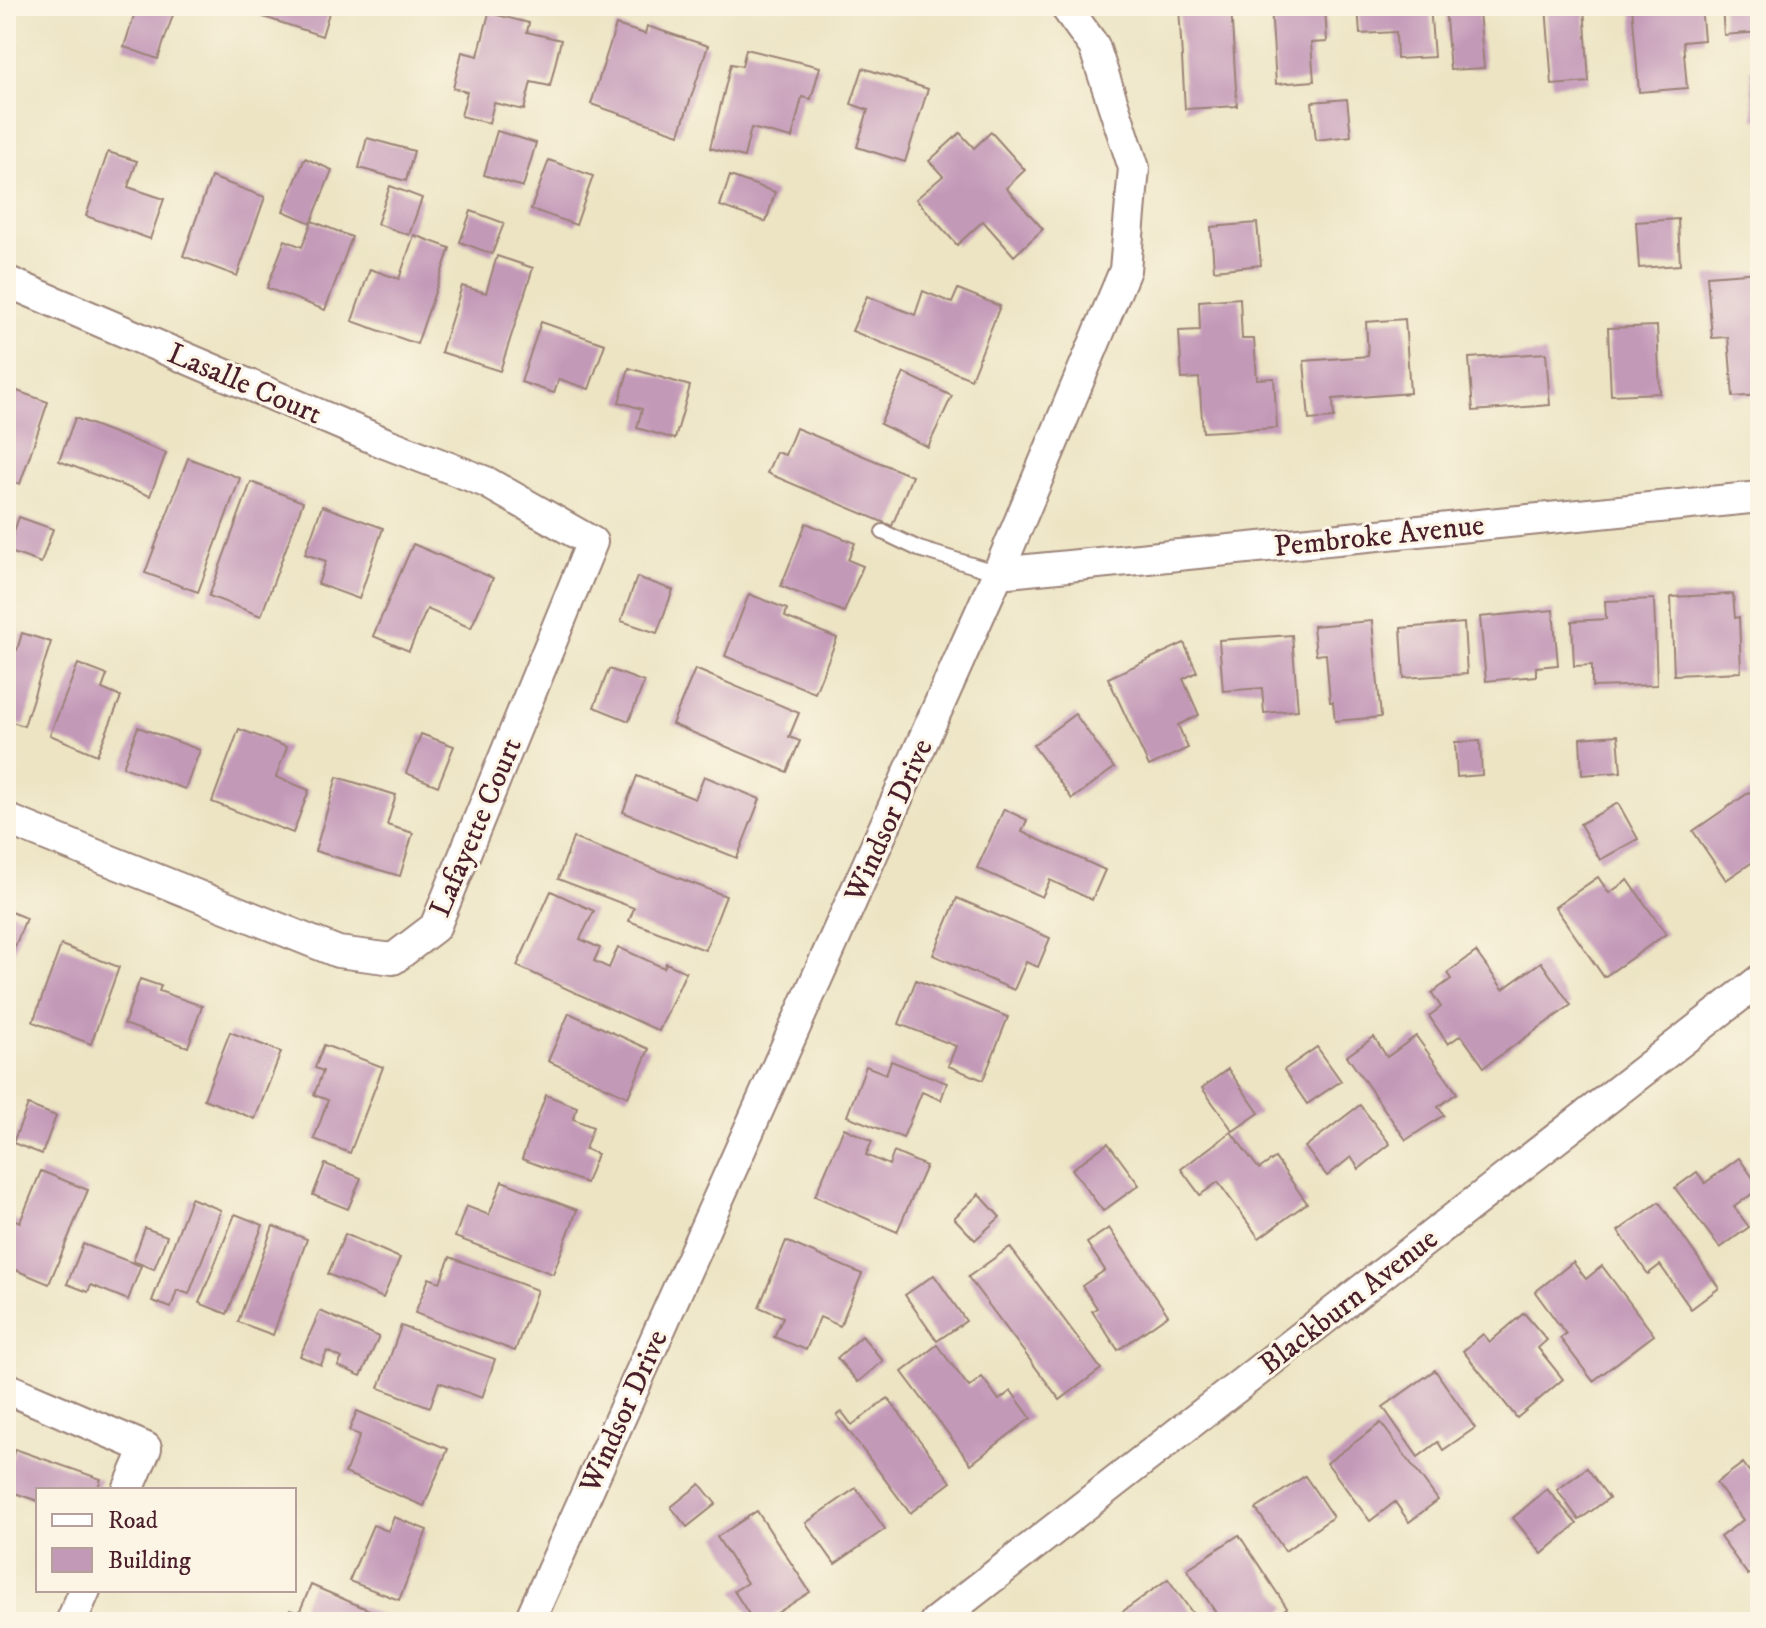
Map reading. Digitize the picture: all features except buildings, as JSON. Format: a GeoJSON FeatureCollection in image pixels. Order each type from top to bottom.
{"type":"FeatureCollection","features":[{"type":"Feature","properties":{"kind":"street","name":"Windsor Drive"},"geometry":{"type":"LineString","coordinates":[[529,1622],[998,573],[1125,270],[1134,168],[1094,46],[1065,6]]}},
{"type":"Feature","properties":{"kind":"street","name":"Lasalle Court"},"geometry":{"type":"LineString","coordinates":[[6,281],[385,443],[486,482]]}},
{"type":"Feature","properties":{"kind":"street","name":"Lafayette Court"},"geometry":{"type":"LineString","coordinates":[[6,819],[338,952],[393,959],[435,927],[592,542],[486,482]]}},
{"type":"Feature","properties":{"kind":"street","name":"Pembroke Avenue"},"geometry":{"type":"LineString","coordinates":[[998,573],[1760,497]]}},
{"type":"Feature","properties":{"kind":"street","name":"Blackburn Avenue"},"geometry":{"type":"LineString","coordinates":[[935,1622],[1760,980]]}},
{"type":"Feature","properties":{"kind":"street"},"geometry":{"type":"LineString","coordinates":[[6,1388],[146,1448],[129,1488]]}},
{"type":"Feature","properties":{"kind":"street"},"geometry":{"type":"LineString","coordinates":[[71,1622],[84,1592]]}},
{"type":"Feature","properties":{"kind":"lane"},"geometry":{"type":"LineString","coordinates":[[883,532],[919,549],[998,573]]}}]}
